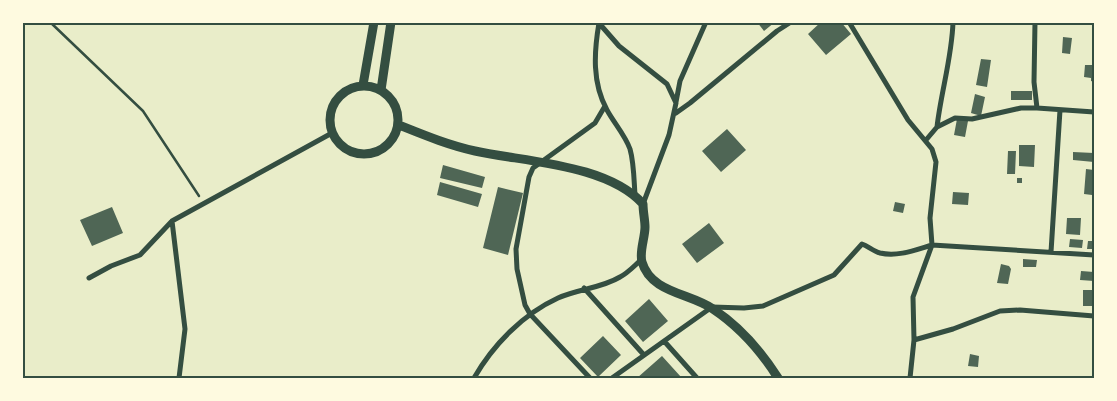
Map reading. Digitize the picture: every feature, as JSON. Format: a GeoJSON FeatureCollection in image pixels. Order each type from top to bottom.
{"type":"FeatureCollection","features":[{"type":"Feature","properties":{"kind":"street"},"geometry":{"type":"LineString","coordinates":[[363,85],[374,22]]}},
{"type":"Feature","properties":{"kind":"street"},"geometry":{"type":"LineString","coordinates":[[381,90],[391,22]]}},
{"type":"Feature","properties":{"kind":"street"},"geometry":{"type":"LineString","coordinates":[[706,22],[680,81],[676,113],[643,204],[645,227],[641,260],[649,276],[657,283],[712,307],[741,330],[754,344],[778,378]]}},
{"type":"Feature","properties":{"kind":"street"},"geometry":{"type":"LineString","coordinates":[[676,113],[777,31],[791,22]]}},
{"type":"Feature","properties":{"kind":"street"},"geometry":{"type":"LineString","coordinates":[[849,22],[908,120],[932,149],[936,162],[930,218],[932,245],[913,297],[914,340],[910,378]]}},
{"type":"Feature","properties":{"kind":"street"},"geometry":{"type":"LineString","coordinates":[[937,128],[940,98],[952,41],[952,22]]}},
{"type":"Feature","properties":{"kind":"street"},"geometry":{"type":"LineString","coordinates":[[1034,22],[1034,82],[1037,108]]}},
{"type":"Feature","properties":{"kind":"street"},"geometry":{"type":"LineString","coordinates":[[599,23],[619,46],[667,84],[676,103]]}},
{"type":"Feature","properties":{"kind":"street"},"geometry":{"type":"LineString","coordinates":[[599,23],[595,47],[595,71],[605,106],[625,137],[631,152],[635,195]]}},
{"type":"Feature","properties":{"kind":"street"},"geometry":{"type":"LineString","coordinates":[[363,85],[381,90],[393,100],[398,112],[399,125],[395,137],[387,147],[376,153],[363,155],[350,152],[340,144],[332,133],[330,123],[331,112],[335,101],[348,90],[363,85]]}},
{"type":"Feature","properties":{"kind":"street"},"geometry":{"type":"LineString","coordinates":[[590,378],[530,314],[520,285],[516,249],[528,177],[538,163],[595,123],[605,106]]}},
{"type":"Feature","properties":{"kind":"street"},"geometry":{"type":"LineString","coordinates":[[926,140],[937,128],[955,118],[972,119],[1021,108],[1094,112]]}},
{"type":"Feature","properties":{"kind":"street"},"geometry":{"type":"LineString","coordinates":[[1051,252],[1060,110]]}},
{"type":"Feature","properties":{"kind":"street"},"geometry":{"type":"LineString","coordinates":[[399,125],[458,147],[597,177],[624,187],[643,204]]}},
{"type":"Feature","properties":{"kind":"street"},"geometry":{"type":"LineString","coordinates":[[89,278],[110,266],[140,255],[172,220],[332,133]]}},
{"type":"Feature","properties":{"kind":"street"},"geometry":{"type":"LineString","coordinates":[[172,220],[185,329],[179,378]]}},
{"type":"Feature","properties":{"kind":"street"},"geometry":{"type":"LineString","coordinates":[[612,378],[712,307],[763,306],[834,275],[862,244],[880,253],[891,254],[906,253],[932,245],[1094,255]]}},
{"type":"Feature","properties":{"kind":"street"},"geometry":{"type":"LineString","coordinates":[[474,378],[484,362],[506,335],[530,314],[558,298],[621,277],[641,260]]}},
{"type":"Feature","properties":{"kind":"street"},"geometry":{"type":"LineString","coordinates":[[584,288],[644,355]]}},
{"type":"Feature","properties":{"kind":"street"},"geometry":{"type":"LineString","coordinates":[[914,340],[953,329],[1000,311],[1020,310],[1094,316]]}},
{"type":"Feature","properties":{"kind":"street"},"geometry":{"type":"LineString","coordinates":[[664,341],[696,378]]}},
{"type":"Feature","properties":{"kind":"path"},"geometry":{"type":"LineString","coordinates":[[50,22],[143,111],[204,203]]}},
{"type":"Feature","properties":{"kind":"building"},"geometry":{"type":"Polygon","coordinates":[[[757,22],[775,22],[764,31],[757,22]]]}},
{"type":"Feature","properties":{"kind":"building"},"geometry":{"type":"Polygon","coordinates":[[[821,22],[841,22],[851,34],[826,55],[808,34],[821,22]]]}},
{"type":"Feature","properties":{"kind":"building"},"geometry":{"type":"Polygon","coordinates":[[[1063,37],[1072,38],[1070,54],[1062,53],[1063,37]]]}},
{"type":"Feature","properties":{"kind":"building"},"geometry":{"type":"Polygon","coordinates":[[[981,59],[991,60],[987,87],[976,85],[981,59]]]}},
{"type":"Feature","properties":{"kind":"building"},"geometry":{"type":"Polygon","coordinates":[[[1085,65],[1094,65],[1094,82],[1091,81],[1091,78],[1084,77],[1085,65]]]}},
{"type":"Feature","properties":{"kind":"building"},"geometry":{"type":"Polygon","coordinates":[[[1011,91],[1032,91],[1032,100],[1011,100],[1011,91]]]}},
{"type":"Feature","properties":{"kind":"building"},"geometry":{"type":"Polygon","coordinates":[[[975,94],[985,97],[981,116],[971,113],[975,94]]]}},
{"type":"Feature","properties":{"kind":"building"},"geometry":{"type":"Polygon","coordinates":[[[957,119],[968,121],[965,137],[954,135],[957,119]]]}},
{"type":"Feature","properties":{"kind":"building"},"geometry":{"type":"Polygon","coordinates":[[[727,129],[746,150],[721,172],[702,151],[727,129]]]}},
{"type":"Feature","properties":{"kind":"building"},"geometry":{"type":"Polygon","coordinates":[[[1019,145],[1035,145],[1034,167],[1019,166],[1019,145]]]}},
{"type":"Feature","properties":{"kind":"building"},"geometry":{"type":"Polygon","coordinates":[[[1008,151],[1016,151],[1015,174],[1007,174],[1008,151]]]}},
{"type":"Feature","properties":{"kind":"building"},"geometry":{"type":"Polygon","coordinates":[[[1073,152],[1094,153],[1094,162],[1073,160],[1073,152]]]}},
{"type":"Feature","properties":{"kind":"building"},"geometry":{"type":"Polygon","coordinates":[[[443,165],[485,177],[482,188],[440,178],[443,165]]]}},
{"type":"Feature","properties":{"kind":"building"},"geometry":{"type":"Polygon","coordinates":[[[1086,169],[1094,170],[1092,195],[1084,194],[1086,169]]]}},
{"type":"Feature","properties":{"kind":"building"},"geometry":{"type":"Polygon","coordinates":[[[1017,178],[1022,178],[1022,183],[1017,183],[1017,178]]]}},
{"type":"Feature","properties":{"kind":"building"},"geometry":{"type":"Polygon","coordinates":[[[440,182],[482,194],[478,207],[437,195],[440,182]]]}},
{"type":"Feature","properties":{"kind":"building"},"geometry":{"type":"Polygon","coordinates":[[[498,187],[523,193],[508,255],[483,248],[498,187]]]}},
{"type":"Feature","properties":{"kind":"building"},"geometry":{"type":"Polygon","coordinates":[[[953,192],[969,193],[968,205],[952,204],[953,192]]]}},
{"type":"Feature","properties":{"kind":"building"},"geometry":{"type":"Polygon","coordinates":[[[895,202],[905,204],[903,213],[893,211],[895,202]]]}},
{"type":"Feature","properties":{"kind":"building"},"geometry":{"type":"Polygon","coordinates":[[[112,207],[123,233],[92,246],[80,220],[112,207]]]}},
{"type":"Feature","properties":{"kind":"building"},"geometry":{"type":"Polygon","coordinates":[[[1067,218],[1081,218],[1080,235],[1066,234],[1067,218]]]}},
{"type":"Feature","properties":{"kind":"building"},"geometry":{"type":"Polygon","coordinates":[[[709,223],[724,243],[697,263],[682,244],[709,223]]]}},
{"type":"Feature","properties":{"kind":"building"},"geometry":{"type":"Polygon","coordinates":[[[1070,239],[1083,240],[1082,248],[1069,247],[1070,239]]]}},
{"type":"Feature","properties":{"kind":"building"},"geometry":{"type":"Polygon","coordinates":[[[1088,241],[1094,241],[1094,249],[1087,249],[1088,241]]]}},
{"type":"Feature","properties":{"kind":"building"},"geometry":{"type":"Polygon","coordinates":[[[1023,259],[1037,260],[1036,267],[1023,267],[1023,259]]]}},
{"type":"Feature","properties":{"kind":"building"},"geometry":{"type":"Polygon","coordinates":[[[1001,264],[1009,266],[1011,269],[1008,284],[997,283],[1001,264]]]}},
{"type":"Feature","properties":{"kind":"building"},"geometry":{"type":"Polygon","coordinates":[[[1081,271],[1094,272],[1094,281],[1080,280],[1081,271]]]}},
{"type":"Feature","properties":{"kind":"building"},"geometry":{"type":"Polygon","coordinates":[[[1083,290],[1094,290],[1094,306],[1083,306],[1083,290]]]}},
{"type":"Feature","properties":{"kind":"building"},"geometry":{"type":"Polygon","coordinates":[[[649,299],[668,321],[643,342],[625,321],[649,299]]]}},
{"type":"Feature","properties":{"kind":"building"},"geometry":{"type":"Polygon","coordinates":[[[603,336],[621,355],[598,377],[580,358],[603,336]]]}},
{"type":"Feature","properties":{"kind":"building"},"geometry":{"type":"Polygon","coordinates":[[[970,354],[979,356],[978,367],[968,366],[970,354]]]}},
{"type":"Feature","properties":{"kind":"building"},"geometry":{"type":"Polygon","coordinates":[[[662,356],[681,377],[637,378],[662,356]]]}}]}
